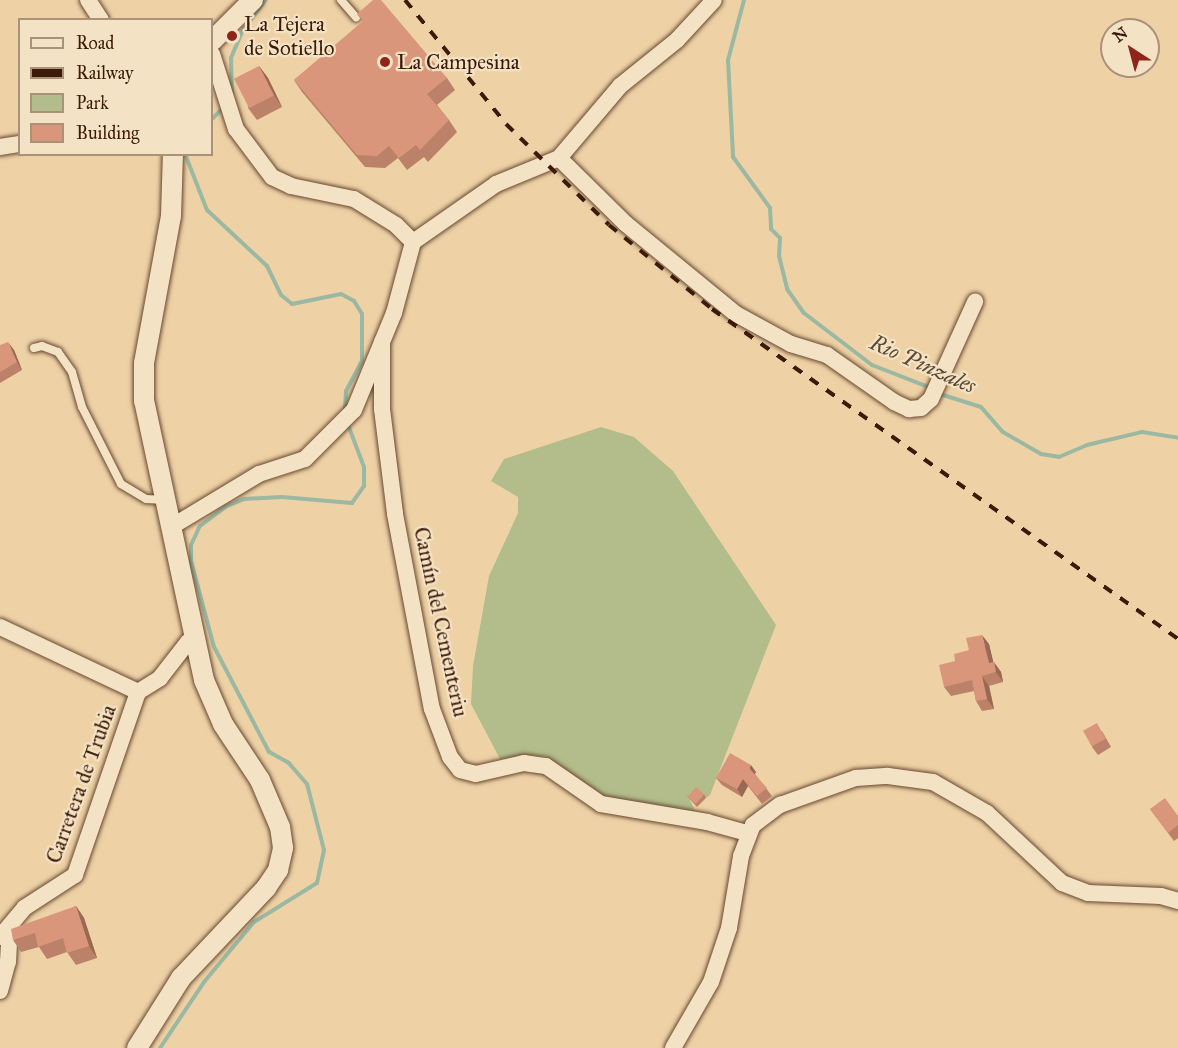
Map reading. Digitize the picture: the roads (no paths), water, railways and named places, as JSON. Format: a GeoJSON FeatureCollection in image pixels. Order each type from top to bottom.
{"type":"FeatureCollection","features":[{"type":"Feature","properties":{"kind":"street"},"geometry":{"type":"LineString","coordinates":[[88,0],[100,18]]}},
{"type":"Feature","properties":{"kind":"street"},"geometry":{"type":"LineString","coordinates":[[213,40],[253,0]]}},
{"type":"Feature","properties":{"kind":"street"},"geometry":{"type":"LineString","coordinates":[[171,527],[259,474],[305,459],[333,434],[354,410],[382,342],[409,265],[413,242],[496,184],[559,158],[620,86],[677,40],[714,0]]}},
{"type":"Feature","properties":{"kind":"street"},"geometry":{"type":"LineString","coordinates":[[213,58],[236,129],[272,177],[291,186],[354,199],[396,225],[413,242]]}},
{"type":"Feature","properties":{"kind":"street"},"geometry":{"type":"LineString","coordinates":[[0,147],[18,144]]}},
{"type":"Feature","properties":{"kind":"street"},"geometry":{"type":"LineString","coordinates":[[137,1048],[181,978],[266,888],[278,870],[283,848],[280,827],[260,780],[223,724],[204,680],[144,401],[144,363],[171,216],[173,156]]}},
{"type":"Feature","properties":{"kind":"street"},"geometry":{"type":"LineString","coordinates":[[559,158],[626,224],[736,314],[791,344],[835,360],[894,402],[921,408],[931,399],[940,384],[975,302]]}},
{"type":"Feature","properties":{"kind":"street","name":"Camín del Cementeriu"},"geometry":{"type":"LineString","coordinates":[[382,342],[382,409],[395,514],[432,709],[450,757],[460,770],[476,774],[524,763],[546,766],[602,804],[707,822],[747,833]]}},
{"type":"Feature","properties":{"kind":"street"},"geometry":{"type":"LineString","coordinates":[[0,627],[138,692]]}},
{"type":"Feature","properties":{"kind":"street","name":"Carretera de Trubia"},"geometry":{"type":"LineString","coordinates":[[2,935],[24,908],[75,875],[138,692],[167,671],[188,642],[196,639]]}},
{"type":"Feature","properties":{"kind":"street"},"geometry":{"type":"LineString","coordinates":[[673,1048],[711,982],[729,928],[747,833],[753,825],[780,805],[855,778],[888,776],[933,782],[987,813],[1062,883],[1088,892],[1161,896],[1178,901]]}},
{"type":"Feature","properties":{"kind":"street"},"geometry":{"type":"LineString","coordinates":[[0,991],[8,962],[9,942],[2,935]]}},
{"type":"Feature","properties":{"kind":"lane"},"geometry":{"type":"LineString","coordinates":[[341,0],[357,17]]}},
{"type":"Feature","properties":{"kind":"lane"},"geometry":{"type":"LineString","coordinates":[[34,348],[42,346],[58,352],[72,372],[82,407],[121,484],[146,499],[165,500]]}},
{"type":"Feature","properties":{"kind":"waterway"},"geometry":{"type":"LineString","coordinates":[[232,101],[231,58],[243,30],[266,0]]}},
{"type":"Feature","properties":{"kind":"waterway","name":"Rio Pinzales"},"geometry":{"type":"LineString","coordinates":[[744,0],[728,60],[733,157],[770,208],[771,229],[780,238],[779,256],[787,289],[804,313],[872,365],[931,388]]}},
{"type":"Feature","properties":{"kind":"waterway"},"geometry":{"type":"LineString","coordinates":[[213,118],[224,107]]}},
{"type":"Feature","properties":{"kind":"waterway"},"geometry":{"type":"LineString","coordinates":[[186,156],[207,210],[267,266],[281,295],[292,304],[341,294],[354,301],[362,314],[362,361],[346,391],[345,412]]}},
{"type":"Feature","properties":{"kind":"waterway","name":"Rio Pinzales"},"geometry":{"type":"LineString","coordinates":[[940,394],[981,407],[1003,432],[1041,454],[1059,457],[1087,445],[1142,432],[1178,438]]}},
{"type":"Feature","properties":{"kind":"waterway"},"geometry":{"type":"LineString","coordinates":[[160,1048],[204,982],[254,922],[317,883],[324,850],[307,784],[289,763],[269,752],[214,647],[191,561],[191,545],[200,526],[225,507],[244,499],[282,497],[352,503],[364,486],[364,467],[347,422]]}},
{"type":"Feature","properties":{"kind":"railway"},"geometry":{"type":"LineString","coordinates":[[405,0],[506,124],[609,225],[712,309],[1178,639]]}},
{"type":"Feature","properties":{"kind":"place","name":"La Tejera de Sotiello"},"geometry":{"type":"Point","coordinates":[232,36]}},
{"type":"Feature","properties":{"kind":"place","name":"La Campesina"},"geometry":{"type":"Point","coordinates":[385,62]}}]}
